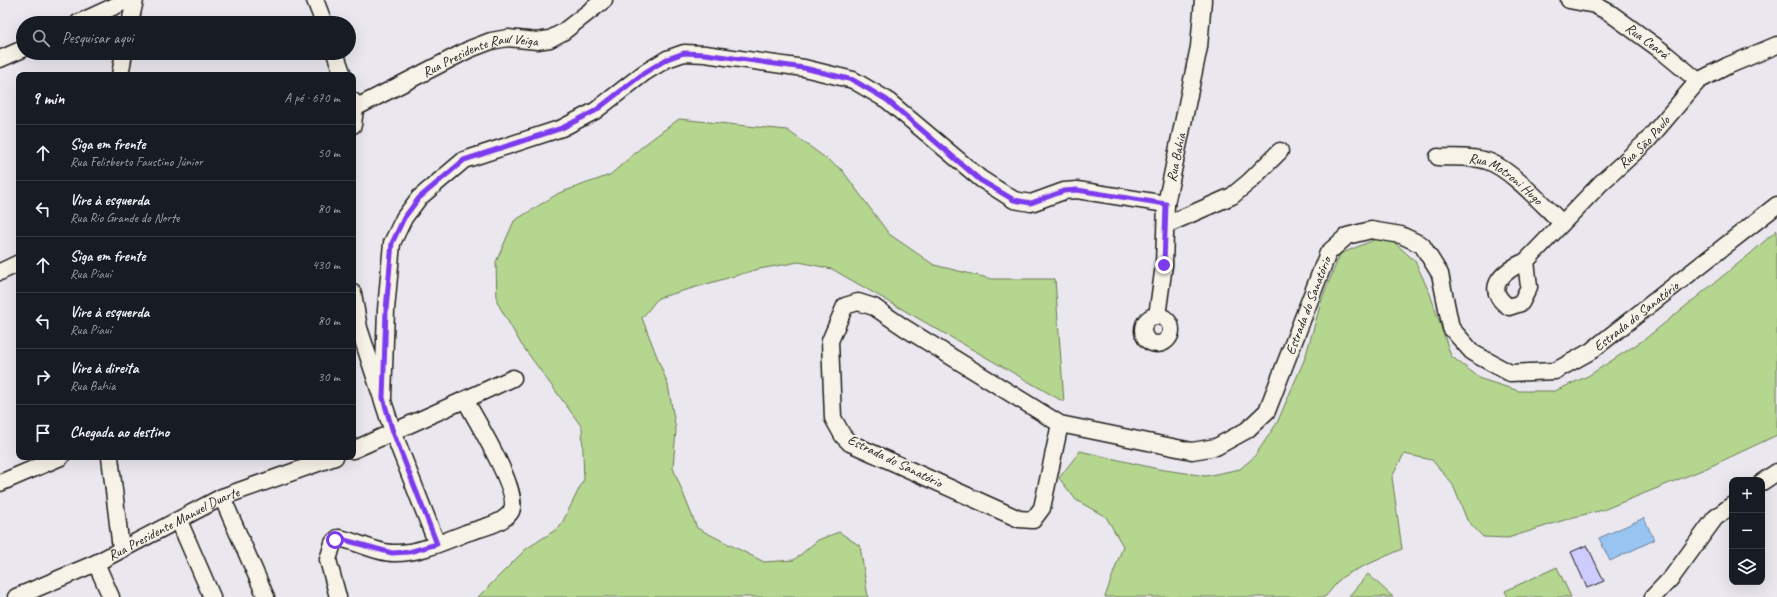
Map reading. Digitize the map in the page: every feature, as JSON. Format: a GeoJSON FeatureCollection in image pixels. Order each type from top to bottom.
{"type":"FeatureCollection","features":[{"type":"Feature","properties":{"kind":"street"},"geometry":{"type":"LineString","coordinates":[[93,16],[128,0]]}},
{"type":"Feature","properties":{"kind":"street"},"geometry":{"type":"LineString","coordinates":[[132,16],[135,0]]}},
{"type":"Feature","properties":{"kind":"street"},"geometry":{"type":"LineString","coordinates":[[315,0],[321,16]]}},
{"type":"Feature","properties":{"kind":"street","name":"Rua Presidente Raul Veiga"},"geometry":{"type":"LineString","coordinates":[[356,105],[470,49],[491,41],[508,38],[537,41],[550,39],[563,32],[604,0]]}},
{"type":"Feature","properties":{"kind":"street","name":"Rua Bahia"},"geometry":{"type":"LineString","coordinates":[[1157,316],[1164,265],[1166,204],[1198,47],[1204,0]]}},
{"type":"Feature","properties":{"kind":"street","name":"Rua Ceará"},"geometry":{"type":"LineString","coordinates":[[1569,0],[1595,5],[1610,13],[1662,50],[1698,81]]}},
{"type":"Feature","properties":{"kind":"street","name":"Rua São Paulo"},"geometry":{"type":"LineString","coordinates":[[1526,261],[1601,183],[1646,141],[1698,81],[1727,66],[1777,45]]}},
{"type":"Feature","properties":{"kind":"street"},"geometry":{"type":"LineString","coordinates":[[0,59],[16,52]]}},
{"type":"Feature","properties":{"kind":"street"},"geometry":{"type":"LineString","coordinates":[[383,398],[386,310],[392,243],[404,218],[419,198],[464,160],[562,128],[595,111],[650,69],[667,59],[684,53],[705,54],[804,68],[853,80],[887,100],[980,180],[1014,200],[1031,203],[1064,191],[1077,190],[1166,204]]}},
{"type":"Feature","properties":{"kind":"street"},"geometry":{"type":"LineString","coordinates":[[121,72],[123,60]]}},
{"type":"Feature","properties":{"kind":"street"},"geometry":{"type":"LineString","coordinates":[[338,60],[342,72]]}},
{"type":"Feature","properties":{"kind":"street"},"geometry":{"type":"LineString","coordinates":[[1166,225],[1232,196],[1250,181],[1280,151]]}},
{"type":"Feature","properties":{"kind":"street","name":"Rua Motroni Hugo"},"geometry":{"type":"LineString","coordinates":[[1438,157],[1486,161],[1498,166],[1519,182],[1562,223]]}},
{"type":"Feature","properties":{"kind":"street","name":"Estrada do Sanatório"},"geometry":{"type":"LineString","coordinates":[[1060,424],[1042,508],[1033,520],[1019,519],[850,443],[843,436],[833,418],[830,341],[846,306],[858,302],[874,307],[905,328],[1060,424],[1192,450],[1216,447],[1247,430],[1267,411],[1328,253],[1347,236],[1371,230],[1401,235],[1422,245],[1440,274],[1452,328],[1473,353],[1510,373],[1555,371],[1591,351],[1777,205]]}},
{"type":"Feature","properties":{"kind":"street"},"geometry":{"type":"LineString","coordinates":[[0,272],[16,265]]}},
{"type":"Feature","properties":{"kind":"street"},"geometry":{"type":"LineString","coordinates":[[356,329],[383,398],[393,432],[437,544]]}},
{"type":"Feature","properties":{"kind":"street"},"geometry":{"type":"LineString","coordinates":[[356,449],[466,401],[513,378]]}},
{"type":"Feature","properties":{"kind":"street"},"geometry":{"type":"LineString","coordinates":[[338,597],[328,560],[333,543],[338,538],[392,553],[409,552],[437,544],[501,521],[511,512],[513,501],[496,454],[466,401]]}},
{"type":"Feature","properties":{"kind":"street"},"geometry":{"type":"LineString","coordinates":[[0,483],[54,460]]}},
{"type":"Feature","properties":{"kind":"street"},"geometry":{"type":"LineString","coordinates":[[110,460],[121,549]]}},
{"type":"Feature","properties":{"kind":"street","name":"Rua Presidente Manuel Duarte"},"geometry":{"type":"LineString","coordinates":[[16,597],[96,563],[121,549],[179,521],[222,497],[327,460]]}},
{"type":"Feature","properties":{"kind":"street"},"geometry":{"type":"LineString","coordinates":[[1765,480],[1777,472]]}},
{"type":"Feature","properties":{"kind":"street"},"geometry":{"type":"LineString","coordinates":[[222,497],[266,597]]}},
{"type":"Feature","properties":{"kind":"street"},"geometry":{"type":"LineString","coordinates":[[1653,597],[1672,577],[1715,518],[1729,506]]}},
{"type":"Feature","properties":{"kind":"street"},"geometry":{"type":"LineString","coordinates":[[179,521],[212,597]]}},
{"type":"Feature","properties":{"kind":"street"},"geometry":{"type":"LineString","coordinates":[[96,563],[111,597]]}},
{"type":"Feature","properties":{"kind":"green space"},"geometry":{"type":"Polygon","coordinates":[[[679,119],[787,130],[842,170],[889,234],[934,265],[992,279],[1055,279],[1064,402],[832,269],[799,262],[759,269],[658,298],[642,318],[668,385],[676,430],[673,468],[697,528],[764,562],[794,560],[818,540],[839,532],[860,546],[868,597],[478,597],[526,549],[560,527],[584,479],[582,427],[521,344],[497,302],[496,262],[514,221],[559,193],[610,175],[644,145],[679,119]]]}},
{"type":"Feature","properties":{"kind":"green space"},"geometry":{"type":"Polygon","coordinates":[[[1777,230],[1777,435],[1707,468],[1603,510],[1574,517],[1508,538],[1483,537],[1467,520],[1453,485],[1432,460],[1404,454],[1392,477],[1402,549],[1341,578],[1325,597],[1105,597],[1123,546],[1106,517],[1076,500],[1059,478],[1080,451],[1158,469],[1206,476],[1240,469],[1254,457],[1277,423],[1305,358],[1322,299],[1340,254],[1386,235],[1415,261],[1430,294],[1451,356],[1481,379],[1519,391],[1555,391],[1588,376],[1645,339],[1750,254],[1777,230]]]}},
{"type":"Feature","properties":{"kind":"green space"},"geometry":{"type":"Polygon","coordinates":[[[1557,567],[1571,597],[1508,597],[1505,591],[1557,567]]]}},
{"type":"Feature","properties":{"kind":"green space"},"geometry":{"type":"Polygon","coordinates":[[[1368,574],[1393,597],[1348,597],[1368,574]]]}},
{"type":"Feature","properties":{"kind":"water"},"geometry":{"type":"Polygon","coordinates":[[[1644,518],[1654,540],[1610,561],[1599,538],[1644,518]]]}},
{"type":"Feature","properties":{"kind":"building"},"geometry":{"type":"Polygon","coordinates":[[[1587,545],[1604,581],[1587,588],[1571,552],[1587,545]]]}},
{"type":"Feature","properties":{"kind":"route"},"geometry":{"type":"LineString","coordinates":[[335,540],[338,538],[392,553],[409,552],[437,544],[393,432],[383,398],[386,310],[392,243],[404,218],[419,198],[464,160],[562,128],[595,111],[644,73],[667,59],[684,53],[705,54],[804,68],[853,80],[887,100],[980,180],[1014,200],[1031,203],[1064,191],[1077,190],[1166,204],[1164,265]]}}]}
